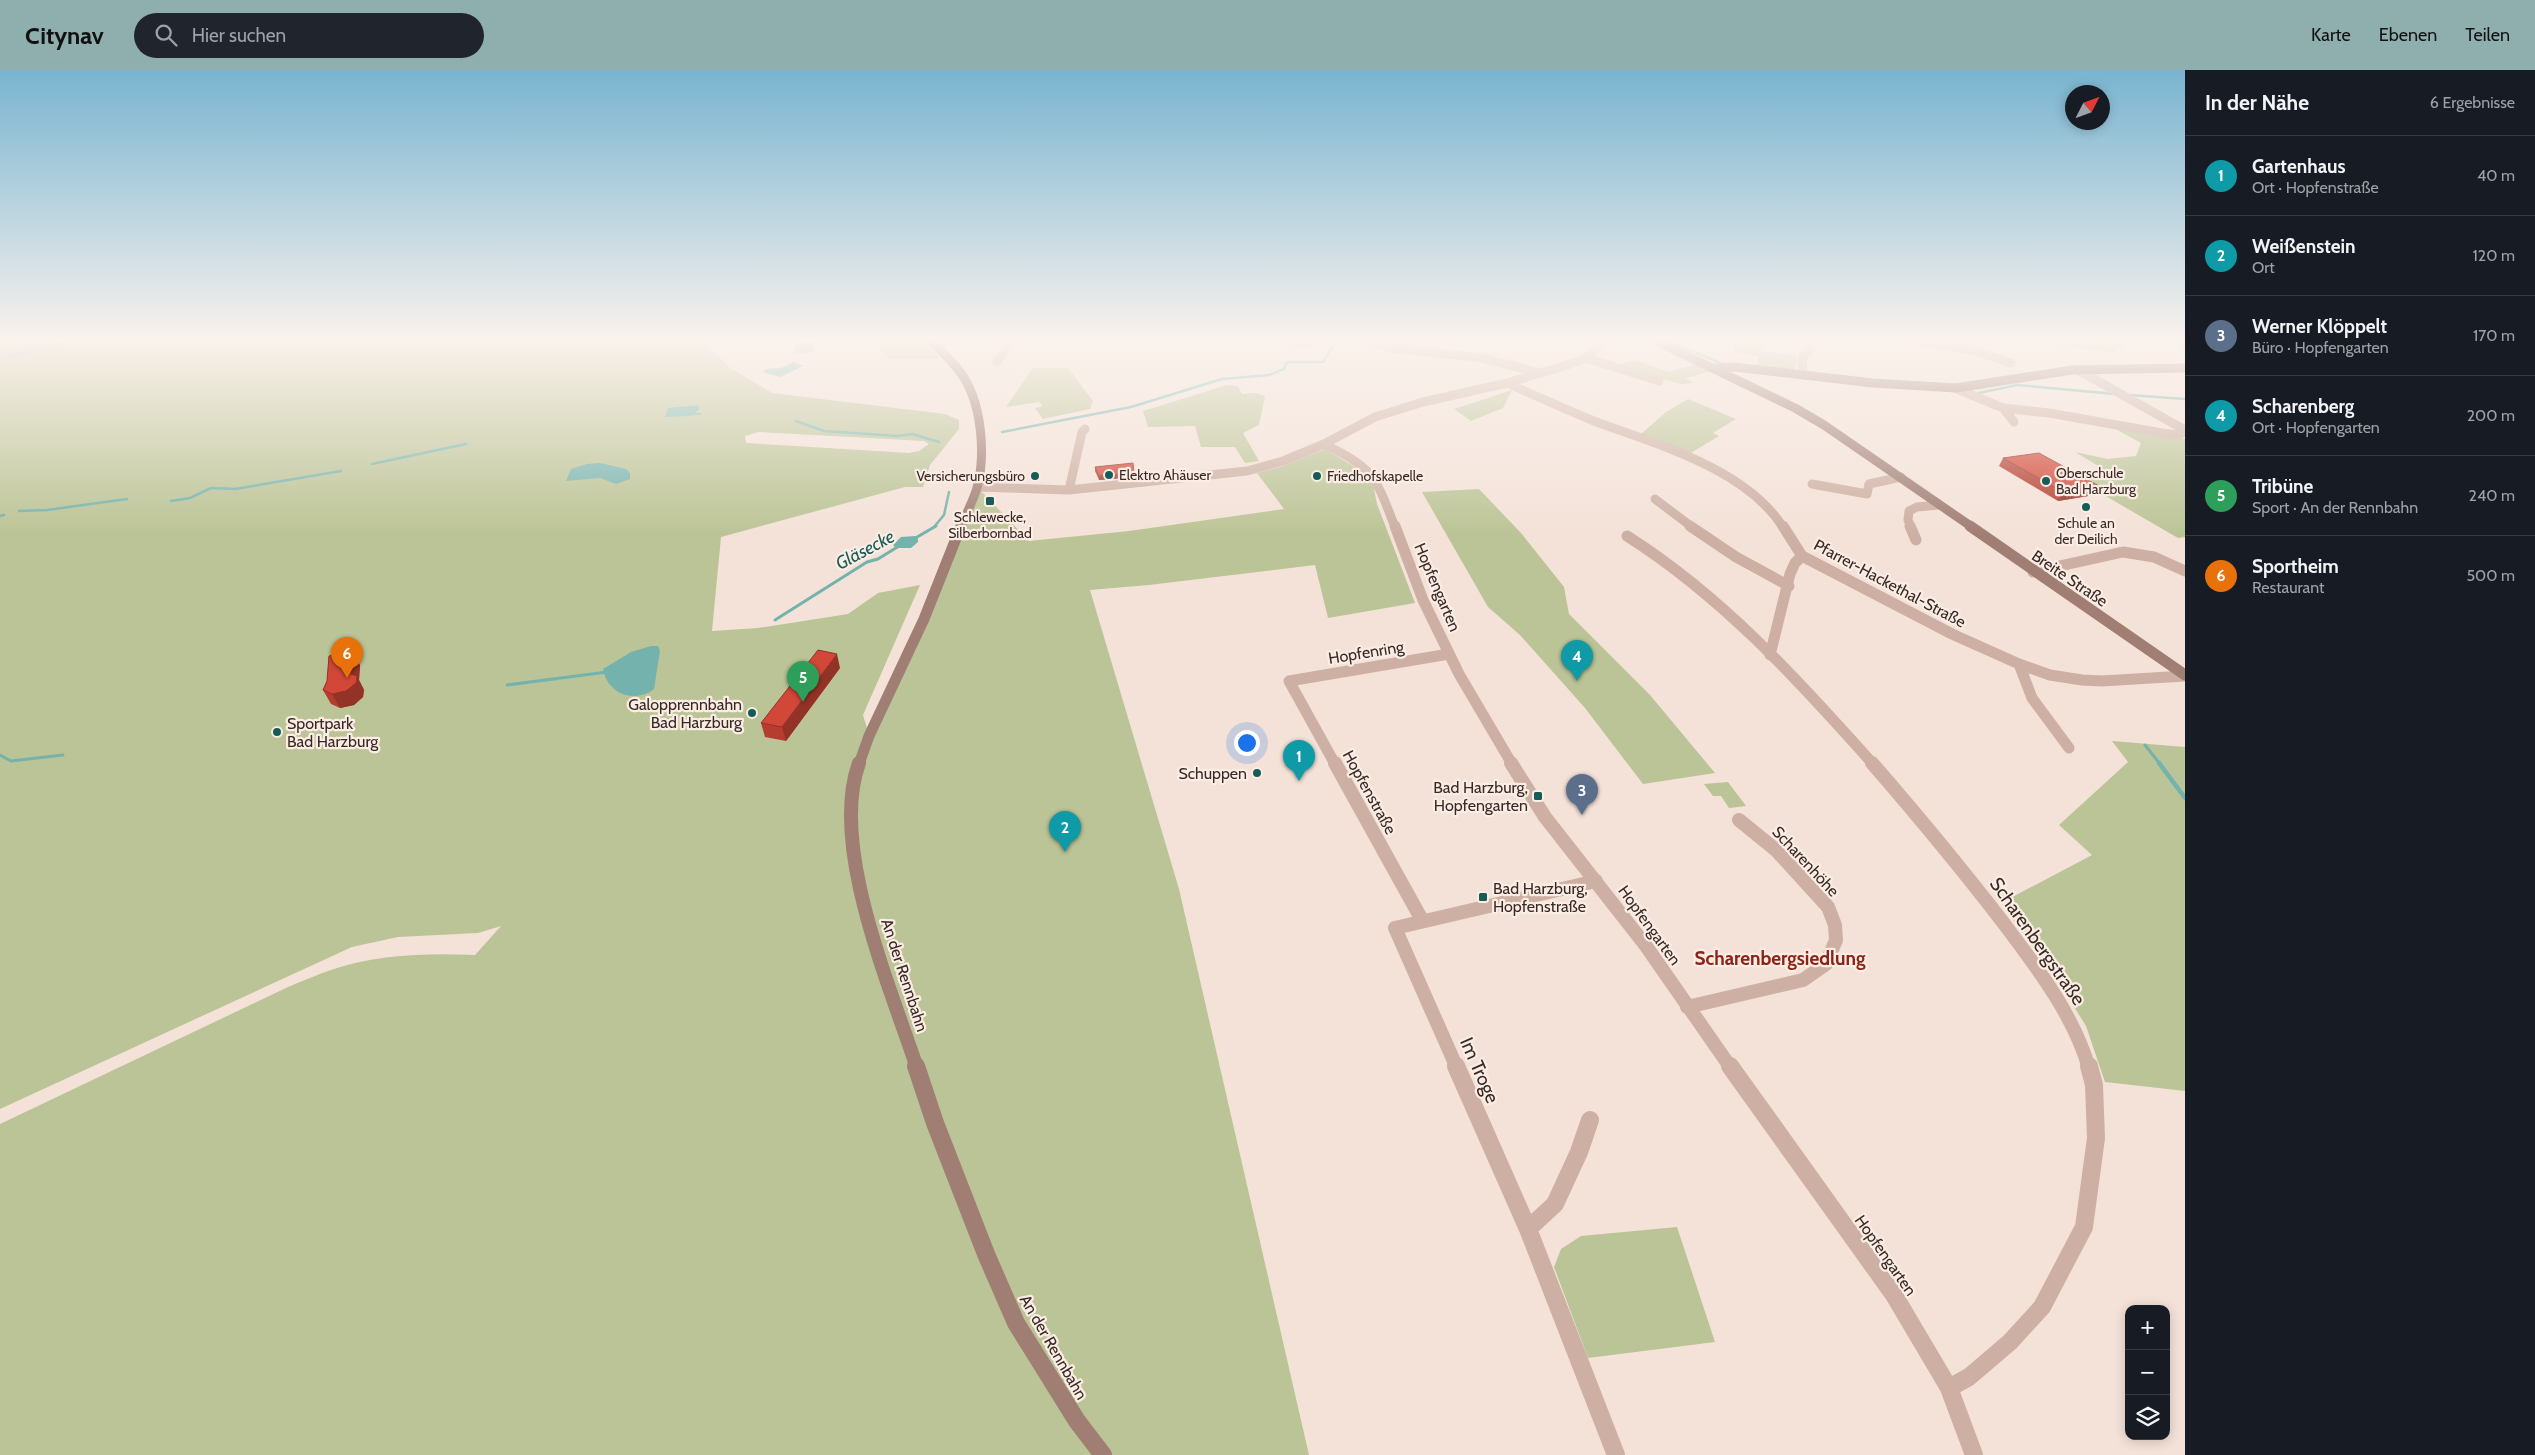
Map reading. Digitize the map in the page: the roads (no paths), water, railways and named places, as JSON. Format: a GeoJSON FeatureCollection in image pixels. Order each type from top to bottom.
{"type":"FeatureCollection","features":[{"type":"Feature","properties":{"kind":"main road","name":"An der Rennbahn"},"geometry":{"type":"LineString","coordinates":[[977,406],[981,441],[977,487],[924,619],[869,736],[853,780],[850,833],[859,884],[878,949],[935,1123],[986,1254],[1016,1323],[1077,1422],[1103,1455]]}},
{"type":"Feature","properties":{"kind":"main road","name":"Breite Straße"},"geometry":{"type":"LineString","coordinates":[[1788,406],[1808,416],[1901,477],[2034,572],[2185,675]]}},
{"type":"Feature","properties":{"kind":"street"},"geometry":{"type":"LineString","coordinates":[[977,487],[1069,490],[1246,472],[1283,461],[1324,444],[1375,416],[1411,406]]}},
{"type":"Feature","properties":{"kind":"street","name":"Pfarrer-Hackethal-Straße"},"geometry":{"type":"LineString","coordinates":[[1556,406],[1677,451],[1738,483],[1756,495],[1776,516],[1802,556],[1952,634],[2019,664],[2050,675],[2082,680],[2102,681],[2185,675]]}},
{"type":"Feature","properties":{"kind":"street"},"geometry":{"type":"LineString","coordinates":[[1997,406],[2003,408],[2049,412],[2162,433],[2179,435],[2185,431],[2142,406]]}},
{"type":"Feature","properties":{"kind":"street"},"geometry":{"type":"LineString","coordinates":[[2003,408],[2014,422]]}},
{"type":"Feature","properties":{"kind":"street"},"geometry":{"type":"LineString","coordinates":[[1069,490],[1082,432],[1085,429]]}},
{"type":"Feature","properties":{"kind":"street","name":"Hopfengarten"},"geometry":{"type":"LineString","coordinates":[[1324,444],[1370,472],[1378,483],[1422,600],[1482,715],[1545,817],[1646,946],[1687,1008],[1894,1295],[1949,1388],[1974,1455]]}},
{"type":"Feature","properties":{"kind":"street"},"geometry":{"type":"LineString","coordinates":[[1812,484],[1867,494],[1869,484],[1901,477]]}},
{"type":"Feature","properties":{"kind":"street"},"geometry":{"type":"LineString","coordinates":[[1655,500],[1702,537],[1764,575],[1789,586]]}},
{"type":"Feature","properties":{"kind":"street"},"geometry":{"type":"LineString","coordinates":[[1916,540],[1908,520],[1909,511],[1917,507],[1939,505]]}},
{"type":"Feature","properties":{"kind":"street","name":"Scharenbergstraße"},"geometry":{"type":"LineString","coordinates":[[1627,536],[1666,561],[1745,627],[1871,762],[1951,854],[2034,963],[2066,1012],[2083,1047],[2094,1085],[2096,1138],[2084,1227],[2042,1307],[2010,1342],[1969,1377],[1949,1388]]}},
{"type":"Feature","properties":{"kind":"street"},"geometry":{"type":"LineString","coordinates":[[2034,572],[2123,552],[2148,556],[2185,571]]}},
{"type":"Feature","properties":{"kind":"street"},"geometry":{"type":"LineString","coordinates":[[1770,655],[1795,563],[1802,556]]}},
{"type":"Feature","properties":{"kind":"street","name":"Hopfenring"},"geometry":{"type":"LineString","coordinates":[[1289,681],[1449,654]]}},
{"type":"Feature","properties":{"kind":"street"},"geometry":{"type":"LineString","coordinates":[[2019,664],[2024,686],[2041,715],[2069,748]]}},
{"type":"Feature","properties":{"kind":"street","name":"Hopfenstraße"},"geometry":{"type":"LineString","coordinates":[[1289,681],[1422,920]]}},
{"type":"Feature","properties":{"kind":"street","name":"Scharenhöhe"},"geometry":{"type":"LineString","coordinates":[[1687,1008],[1803,980],[1826,964],[1834,946],[1835,925],[1828,907],[1776,850],[1739,820]]}},
{"type":"Feature","properties":{"kind":"street"},"geometry":{"type":"LineString","coordinates":[[1422,920],[1596,881]]}},
{"type":"Feature","properties":{"kind":"street","name":"Im Troge"},"geometry":{"type":"LineString","coordinates":[[1422,920],[1395,928],[1528,1229],[1616,1455]]}},
{"type":"Feature","properties":{"kind":"street"},"geometry":{"type":"LineString","coordinates":[[1528,1229],[1554,1204],[1579,1152],[1590,1120]]}},
{"type":"Feature","properties":{"kind":"water"},"geometry":{"type":"Polygon","coordinates":[[[699,406],[699,410],[690,416],[665,417],[668,408],[699,406]]]}},
{"type":"Feature","properties":{"kind":"water"},"geometry":{"type":"Polygon","coordinates":[[[600,463],[626,469],[630,473],[630,479],[616,484],[600,478],[566,481],[571,469],[587,464],[600,463]]]}},
{"type":"Feature","properties":{"kind":"water"},"geometry":{"type":"Polygon","coordinates":[[[915,536],[918,542],[911,548],[896,548],[893,545],[901,537],[915,536]]]}},
{"type":"Feature","properties":{"kind":"water"},"geometry":{"type":"Polygon","coordinates":[[[651,646],[658,646],[660,651],[654,689],[639,696],[631,696],[623,694],[610,685],[603,669],[631,652],[651,646]]]}},
{"type":"Feature","properties":{"kind":"waterway","name":"Gläsecke"},"geometry":{"type":"LineString","coordinates":[[1002,432],[1135,406]]}},
{"type":"Feature","properties":{"kind":"waterway"},"geometry":{"type":"LineString","coordinates":[[690,414],[700,414]]}},
{"type":"Feature","properties":{"kind":"waterway"},"geometry":{"type":"LineString","coordinates":[[796,421],[824,431],[897,436],[912,434],[939,442]]}},
{"type":"Feature","properties":{"kind":"waterway"},"geometry":{"type":"LineString","coordinates":[[372,464],[466,444]]}},
{"type":"Feature","properties":{"kind":"waterway"},"geometry":{"type":"LineString","coordinates":[[171,501],[190,498],[211,488],[235,489],[341,471]]}},
{"type":"Feature","properties":{"kind":"waterway","name":"Gläsecke"},"geometry":{"type":"LineString","coordinates":[[934,527],[944,515],[949,492]]}},
{"type":"Feature","properties":{"kind":"waterway"},"geometry":{"type":"LineString","coordinates":[[19,511],[47,510],[127,499]]}},
{"type":"Feature","properties":{"kind":"waterway"},"geometry":{"type":"LineString","coordinates":[[0,516],[4,515]]}},
{"type":"Feature","properties":{"kind":"waterway","name":"Gläsecke"},"geometry":{"type":"LineString","coordinates":[[912,540],[936,526]]}},
{"type":"Feature","properties":{"kind":"waterway","name":"Gläsecke"},"geometry":{"type":"LineString","coordinates":[[775,620],[867,562],[878,559],[899,546]]}},
{"type":"Feature","properties":{"kind":"waterway","name":"Gläsecke"},"geometry":{"type":"LineString","coordinates":[[507,685],[607,672]]}},
{"type":"Feature","properties":{"kind":"waterway"},"geometry":{"type":"LineString","coordinates":[[2145,745],[2160,764]]}},
{"type":"Feature","properties":{"kind":"waterway","name":"Gläsecke"},"geometry":{"type":"LineString","coordinates":[[0,755],[11,761],[63,755]]}},
{"type":"Feature","properties":{"kind":"waterway"},"geometry":{"type":"LineString","coordinates":[[2159,763],[2185,798]]}},
{"type":"Feature","properties":{"kind":"place","name":"Elektro Ahäuser"},"geometry":{"type":"Point","coordinates":[1109,475]}},
{"type":"Feature","properties":{"kind":"place","name":"Versicherungsbüro"},"geometry":{"type":"Point","coordinates":[1035,476]}},
{"type":"Feature","properties":{"kind":"place","name":"Friedhofskapelle"},"geometry":{"type":"Point","coordinates":[1317,476]}},
{"type":"Feature","properties":{"kind":"place","name":"Oberschule Bad Harzburg"},"geometry":{"type":"Point","coordinates":[2046,481]}},
{"type":"Feature","properties":{"kind":"place","name":"Schlewecke, Silberbornbad"},"geometry":{"type":"Point","coordinates":[990,501]}},
{"type":"Feature","properties":{"kind":"place","name":"Schule an der Deilich"},"geometry":{"type":"Point","coordinates":[2086,507]}},
{"type":"Feature","properties":{"kind":"place","name":"Sportheim"},"geometry":{"type":"Point","coordinates":[347,678]}},
{"type":"Feature","properties":{"kind":"place","name":"Scharenberg"},"geometry":{"type":"Point","coordinates":[1577,681]}},
{"type":"Feature","properties":{"kind":"place","name":"Tribüne"},"geometry":{"type":"Point","coordinates":[803,702]}},
{"type":"Feature","properties":{"kind":"place","name":"Galopprennbahn Bad Harzburg"},"geometry":{"type":"Point","coordinates":[752,713]}},
{"type":"Feature","properties":{"kind":"place","name":"Sportpark Bad Harzburg"},"geometry":{"type":"Point","coordinates":[277,732]}},
{"type":"Feature","properties":{"kind":"place","name":"Schuppen"},"geometry":{"type":"Point","coordinates":[1257,773]}},
{"type":"Feature","properties":{"kind":"place","name":"Gartenhaus"},"geometry":{"type":"Point","coordinates":[1299,781]}},
{"type":"Feature","properties":{"kind":"place","name":"Bad Harzburg, Hopfengarten"},"geometry":{"type":"Point","coordinates":[1538,796]}},
{"type":"Feature","properties":{"kind":"place","name":"Werner Klöppelt"},"geometry":{"type":"Point","coordinates":[1582,815]}},
{"type":"Feature","properties":{"kind":"place","name":"Weißenstein"},"geometry":{"type":"Point","coordinates":[1065,852]}},
{"type":"Feature","properties":{"kind":"place","name":"Bad Harzburg, Hopfenstraße"},"geometry":{"type":"Point","coordinates":[1483,897]}},
{"type":"Feature","properties":{"kind":"district","name":"Scharenbergsiedlung"},"geometry":{"type":"Point","coordinates":[1780,958]}}]}
